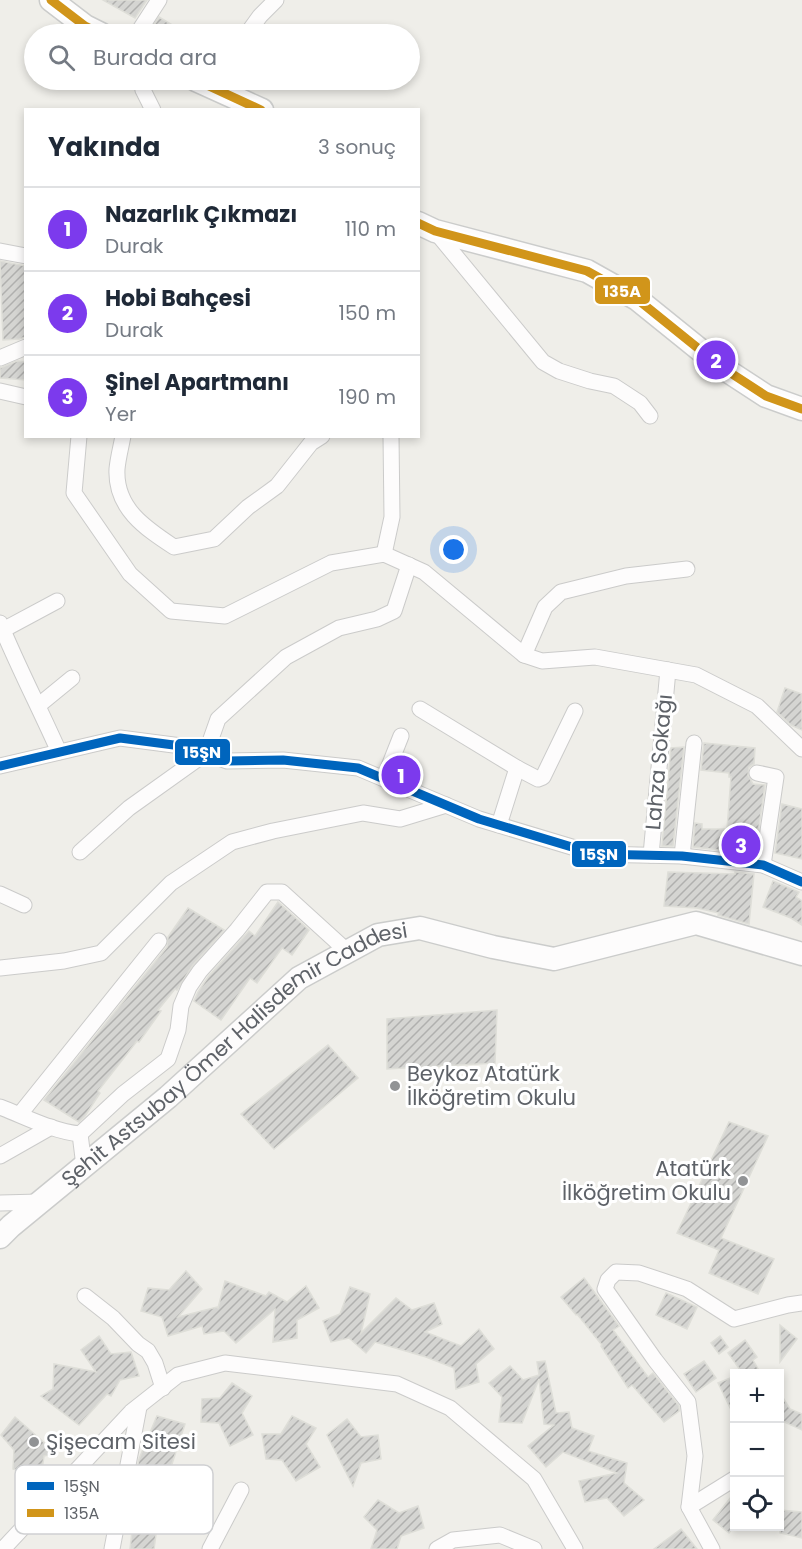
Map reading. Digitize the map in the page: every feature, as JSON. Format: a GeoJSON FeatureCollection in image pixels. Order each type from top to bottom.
{"type":"FeatureCollection","features":[{"type":"Feature","properties":{"kind":"street"},"geometry":{"type":"LineString","coordinates":[[51,0],[82,24]]}},
{"type":"Feature","properties":{"kind":"street"},"geometry":{"type":"LineString","coordinates":[[143,24],[159,0]]}},
{"type":"Feature","properties":{"kind":"street"},"geometry":{"type":"LineString","coordinates":[[254,24],[276,0]]}},
{"type":"Feature","properties":{"kind":"street"},"geometry":{"type":"LineString","coordinates":[[143,90],[152,108]]}},
{"type":"Feature","properties":{"kind":"street"},"geometry":{"type":"LineString","coordinates":[[230,90],[259,108]]}},
{"type":"Feature","properties":{"kind":"street"},"geometry":{"type":"LineString","coordinates":[[427,227],[587,271],[637,299],[720,366],[766,396],[802,409]]}},
{"type":"Feature","properties":{"kind":"street"},"geometry":{"type":"LineString","coordinates":[[427,227],[543,362],[559,371],[614,386],[640,403],[650,416]]}},
{"type":"Feature","properties":{"kind":"street"},"geometry":{"type":"LineString","coordinates":[[0,251],[24,256]]}},
{"type":"Feature","properties":{"kind":"street"},"geometry":{"type":"LineString","coordinates":[[0,391],[24,397]]}},
{"type":"Feature","properties":{"kind":"street"},"geometry":{"type":"LineString","coordinates":[[79,438],[74,493],[130,573],[171,611],[225,616],[331,563],[384,554],[424,572],[524,655],[542,661],[595,657],[696,675],[757,706],[802,750]]}},
{"type":"Feature","properties":{"kind":"street"},"geometry":{"type":"LineString","coordinates":[[123,438],[117,469],[119,495],[143,527],[174,547],[214,539],[248,507],[277,486],[310,443],[319,438]]}},
{"type":"Feature","properties":{"kind":"street"},"geometry":{"type":"LineString","coordinates":[[384,554],[392,517],[391,438]]}},
{"type":"Feature","properties":{"kind":"street"},"geometry":{"type":"LineString","coordinates":[[80,852],[129,808],[206,753],[218,719],[286,657],[339,628],[377,619],[394,611],[409,565]]}},
{"type":"Feature","properties":{"kind":"street"},"geometry":{"type":"LineString","coordinates":[[524,655],[545,607],[561,592],[626,576],[687,569]]}},
{"type":"Feature","properties":{"kind":"street"},"geometry":{"type":"LineString","coordinates":[[57,601],[1,627],[16,664],[39,705],[59,752]]}},
{"type":"Feature","properties":{"kind":"street","name":"Lahza Sokağı"},"geometry":{"type":"LineString","coordinates":[[651,855],[668,670]]}},
{"type":"Feature","properties":{"kind":"street"},"geometry":{"type":"LineString","coordinates":[[39,705],[72,678]]}},
{"type":"Feature","properties":{"kind":"street"},"geometry":{"type":"LineString","coordinates":[[420,709],[538,779],[543,777],[575,711]]}},
{"type":"Feature","properties":{"kind":"street"},"geometry":{"type":"LineString","coordinates":[[384,779],[401,735]]}},
{"type":"Feature","properties":{"kind":"street"},"geometry":{"type":"LineString","coordinates":[[0,766],[120,738],[189,747],[227,761],[283,760],[358,768],[499,825],[595,854],[682,856],[763,865],[802,882]]}},
{"type":"Feature","properties":{"kind":"street"},"geometry":{"type":"LineString","coordinates":[[682,856],[694,743]]}},
{"type":"Feature","properties":{"kind":"street"},"geometry":{"type":"LineString","coordinates":[[499,825],[517,768]]}},
{"type":"Feature","properties":{"kind":"street"},"geometry":{"type":"LineString","coordinates":[[757,773],[776,777],[763,865]]}},
{"type":"Feature","properties":{"kind":"street"},"geometry":{"type":"LineString","coordinates":[[0,968],[64,961],[101,953],[171,883],[232,842],[273,831],[363,813],[400,819],[446,805]]}},
{"type":"Feature","properties":{"kind":"street"},"geometry":{"type":"LineString","coordinates":[[0,1107],[20,1113],[61,1132],[80,1134],[123,1094],[168,1059],[178,1030],[181,1006],[189,987],[267,892],[282,892],[348,952]]}},
{"type":"Feature","properties":{"kind":"street"},"geometry":{"type":"LineString","coordinates":[[0,894],[24,905]]}},
{"type":"Feature","properties":{"kind":"street","name":"Şehit Astsubay Ömer Halisdemir Caddesi"},"geometry":{"type":"LineString","coordinates":[[0,1237],[168,1097],[299,978],[378,935],[420,928],[493,947],[555,959],[696,923],[802,954]]}},
{"type":"Feature","properties":{"kind":"street"},"geometry":{"type":"LineString","coordinates":[[20,1113],[159,941]]}},
{"type":"Feature","properties":{"kind":"street"},"geometry":{"type":"LineString","coordinates":[[0,1156],[51,1127]]}},
{"type":"Feature","properties":{"kind":"street"},"geometry":{"type":"LineString","coordinates":[[80,1134],[84,1166]]}},
{"type":"Feature","properties":{"kind":"street"},"geometry":{"type":"LineString","coordinates":[[0,1203],[40,1202]]}},
{"type":"Feature","properties":{"kind":"street"},"geometry":{"type":"LineString","coordinates":[[712,1549],[689,1507],[695,1456],[688,1402],[605,1289],[608,1280],[616,1272],[639,1274],[687,1289],[735,1319],[788,1305],[802,1304]]}},
{"type":"Feature","properties":{"kind":"street"},"geometry":{"type":"LineString","coordinates":[[85,1296],[113,1318],[148,1351],[155,1363],[163,1388]]}},
{"type":"Feature","properties":{"kind":"street"},"geometry":{"type":"LineString","coordinates":[[81,1465],[131,1412],[178,1375],[225,1363],[397,1384],[450,1408],[534,1479],[575,1549]]}},
{"type":"Feature","properties":{"kind":"street"},"geometry":{"type":"LineString","coordinates":[[128,1465],[139,1407]]}},
{"type":"Feature","properties":{"kind":"street"},"geometry":{"type":"LineString","coordinates":[[689,1507],[730,1482]]}},
{"type":"Feature","properties":{"kind":"street"},"geometry":{"type":"LineString","coordinates":[[210,1549],[241,1490]]}},
{"type":"Feature","properties":{"kind":"street"},"geometry":{"type":"LineString","coordinates":[[3,1549],[17,1534]]}},
{"type":"Feature","properties":{"kind":"street"},"geometry":{"type":"LineString","coordinates":[[112,1549],[115,1534]]}},
{"type":"Feature","properties":{"kind":"street"},"geometry":{"type":"LineString","coordinates":[[437,1549],[453,1540],[500,1535],[534,1549]]}},
{"type":"Feature","properties":{"kind":"building"},"geometry":{"type":"Polygon","coordinates":[[[103,0],[147,0],[135,18],[103,0]]]}},
{"type":"Feature","properties":{"kind":"building"},"geometry":{"type":"Polygon","coordinates":[[[159,17],[171,24],[154,24],[159,17]]]}},
{"type":"Feature","properties":{"kind":"building"},"geometry":{"type":"Polygon","coordinates":[[[0,261],[24,266],[24,338],[3,340],[0,261]]]}},
{"type":"Feature","properties":{"kind":"building"},"geometry":{"type":"Polygon","coordinates":[[[17,361],[24,362],[24,380],[0,378],[0,368],[17,361]]]}},
{"type":"Feature","properties":{"kind":"building"},"geometry":{"type":"Polygon","coordinates":[[[785,688],[802,694],[802,730],[791,725],[777,712],[785,688]]]}},
{"type":"Feature","properties":{"kind":"building"},"geometry":{"type":"Polygon","coordinates":[[[704,743],[755,748],[754,764],[749,767],[748,775],[753,784],[765,785],[755,854],[693,847],[695,823],[702,824],[702,829],[727,829],[731,777],[729,773],[701,770],[704,743]]]}},
{"type":"Feature","properties":{"kind":"building"},"geometry":{"type":"Polygon","coordinates":[[[684,747],[673,846],[662,846],[671,748],[684,747]]]}},
{"type":"Feature","properties":{"kind":"building"},"geometry":{"type":"Polygon","coordinates":[[[782,804],[802,809],[802,859],[775,853],[782,804]]]}},
{"type":"Feature","properties":{"kind":"building"},"geometry":{"type":"Polygon","coordinates":[[[668,872],[754,874],[749,924],[697,908],[664,906],[668,872]]]}},
{"type":"Feature","properties":{"kind":"building"},"geometry":{"type":"Polygon","coordinates":[[[773,881],[799,892],[796,897],[802,901],[802,925],[763,907],[773,881]]]}},
{"type":"Feature","properties":{"kind":"building"},"geometry":{"type":"Polygon","coordinates":[[[278,902],[309,930],[292,955],[282,948],[257,983],[250,978],[221,1020],[194,1001],[198,992],[208,977],[249,931],[255,936],[278,902]]]}},
{"type":"Feature","properties":{"kind":"building"},"geometry":{"type":"Polygon","coordinates":[[[188,908],[224,930],[193,965],[177,990],[175,989],[158,1010],[161,1011],[139,1042],[137,1041],[98,1091],[100,1093],[79,1122],[44,1100],[167,947],[168,937],[188,908]]]}},
{"type":"Feature","properties":{"kind":"building"},"geometry":{"type":"Polygon","coordinates":[[[497,1010],[495,1063],[387,1069],[387,1019],[497,1010]]]}},
{"type":"Feature","properties":{"kind":"building"},"geometry":{"type":"Polygon","coordinates":[[[328,1045],[358,1078],[274,1149],[241,1114],[328,1045]]]}},
{"type":"Feature","properties":{"kind":"building"},"geometry":{"type":"Polygon","coordinates":[[[729,1122],[768,1136],[721,1238],[774,1259],[758,1294],[709,1273],[719,1250],[677,1233],[729,1122]]]}},
{"type":"Feature","properties":{"kind":"building"},"geometry":{"type":"Polygon","coordinates":[[[186,1271],[202,1289],[178,1317],[218,1308],[225,1281],[266,1296],[269,1292],[287,1302],[306,1286],[319,1308],[297,1320],[297,1338],[273,1342],[275,1309],[236,1343],[224,1331],[204,1334],[202,1326],[168,1336],[162,1317],[141,1311],[148,1288],[169,1290],[186,1271]]]}},
{"type":"Feature","properties":{"kind":"building"},"geometry":{"type":"Polygon","coordinates":[[[584,1278],[619,1326],[613,1330],[648,1377],[653,1373],[679,1406],[679,1411],[664,1422],[632,1385],[628,1388],[602,1345],[561,1297],[584,1278]]]}},
{"type":"Feature","properties":{"kind":"building"},"geometry":{"type":"Polygon","coordinates":[[[350,1287],[370,1294],[361,1333],[396,1298],[412,1310],[434,1303],[442,1324],[425,1332],[461,1346],[479,1329],[494,1349],[476,1364],[479,1382],[456,1389],[454,1368],[426,1357],[375,1342],[366,1353],[349,1338],[331,1342],[323,1321],[340,1314],[350,1287]]]}},
{"type":"Feature","properties":{"kind":"building"},"geometry":{"type":"Polygon","coordinates":[[[666,1293],[697,1307],[687,1329],[656,1315],[666,1293]]]}},
{"type":"Feature","properties":{"kind":"building"},"geometry":{"type":"Polygon","coordinates":[[[780,1325],[797,1339],[780,1362],[780,1325]]]}},
{"type":"Feature","properties":{"kind":"building"},"geometry":{"type":"Polygon","coordinates":[[[99,1336],[111,1354],[131,1352],[139,1376],[120,1380],[111,1396],[107,1394],[79,1425],[41,1396],[53,1389],[54,1364],[96,1372],[81,1350],[99,1336]]]}},
{"type":"Feature","properties":{"kind":"building"},"geometry":{"type":"Polygon","coordinates":[[[720,1336],[728,1347],[719,1354],[711,1343],[720,1336]]]}},
{"type":"Feature","properties":{"kind":"building"},"geometry":{"type":"Polygon","coordinates":[[[745,1340],[757,1357],[753,1360],[758,1369],[739,1369],[728,1353],[745,1340]]]}},
{"type":"Feature","properties":{"kind":"building"},"geometry":{"type":"Polygon","coordinates":[[[545,1361],[556,1413],[569,1412],[572,1428],[594,1436],[588,1451],[627,1463],[624,1483],[644,1500],[624,1516],[607,1498],[585,1502],[579,1481],[617,1473],[563,1452],[546,1467],[528,1446],[554,1425],[544,1424],[539,1379],[522,1423],[499,1422],[502,1397],[489,1383],[510,1366],[523,1380],[539,1375],[537,1362],[545,1361]]]}},
{"type":"Feature","properties":{"kind":"building"},"geometry":{"type":"Polygon","coordinates":[[[704,1361],[716,1378],[696,1392],[684,1374],[704,1361]]]}},
{"type":"Feature","properties":{"kind":"building"},"geometry":{"type":"Polygon","coordinates":[[[730,1378],[730,1408],[718,1383],[730,1378]]]}},
{"type":"Feature","properties":{"kind":"building"},"geometry":{"type":"Polygon","coordinates":[[[232,1383],[252,1396],[242,1413],[253,1435],[230,1446],[219,1423],[201,1422],[202,1399],[220,1398],[232,1383]]]}},
{"type":"Feature","properties":{"kind":"building"},"geometry":{"type":"Polygon","coordinates":[[[784,1399],[790,1409],[802,1414],[802,1430],[784,1422],[784,1399]]]}},
{"type":"Feature","properties":{"kind":"building"},"geometry":{"type":"Polygon","coordinates":[[[157,1416],[185,1424],[172,1465],[138,1465],[157,1416]]]}},
{"type":"Feature","properties":{"kind":"building"},"geometry":{"type":"Polygon","coordinates":[[[292,1416],[316,1428],[306,1444],[320,1467],[296,1481],[282,1460],[266,1459],[262,1434],[281,1434],[292,1416]]]}},
{"type":"Feature","properties":{"kind":"building","name":"Şişecam Sitesi"},"geometry":{"type":"Polygon","coordinates":[[[15,1417],[56,1453],[44,1456],[43,1465],[15,1465],[15,1470],[13,1469],[14,1450],[1,1435],[15,1417]]]}},
{"type":"Feature","properties":{"kind":"building"},"geometry":{"type":"Polygon","coordinates":[[[347,1419],[361,1437],[378,1435],[381,1459],[361,1463],[353,1486],[327,1435],[347,1419]]]}},
{"type":"Feature","properties":{"kind":"building"},"geometry":{"type":"Polygon","coordinates":[[[730,1498],[729,1533],[713,1520],[730,1498]]]}},
{"type":"Feature","properties":{"kind":"building"},"geometry":{"type":"Polygon","coordinates":[[[378,1500],[399,1513],[418,1506],[424,1528],[401,1536],[397,1549],[371,1549],[377,1530],[364,1517],[378,1500]]]}},
{"type":"Feature","properties":{"kind":"building"},"geometry":{"type":"Polygon","coordinates":[[[784,1510],[802,1512],[802,1538],[780,1533],[784,1531],[784,1510]]]}},
{"type":"Feature","properties":{"kind":"building"},"geometry":{"type":"Polygon","coordinates":[[[681,1529],[697,1549],[654,1549],[681,1529]]]}},
{"type":"Feature","properties":{"kind":"building"},"geometry":{"type":"Polygon","coordinates":[[[132,1534],[156,1534],[154,1549],[130,1549],[132,1534]]]}},
{"type":"Feature","properties":{"kind":"transit line","name":"135A"},"geometry":{"type":"LineString","coordinates":[[51,0],[82,24]]}},
{"type":"Feature","properties":{"kind":"transit line","name":"135A"},"geometry":{"type":"LineString","coordinates":[[218,90],[257,108]]}},
{"type":"Feature","properties":{"kind":"transit line","name":"135A"},"geometry":{"type":"LineString","coordinates":[[420,224],[435,231],[587,271],[637,299],[720,366],[766,396],[802,409]]}},
{"type":"Feature","properties":{"kind":"transit line","name":"15ŞN"},"geometry":{"type":"LineString","coordinates":[[0,766],[120,738],[189,747],[227,761],[283,760],[358,768],[479,819],[595,854],[682,856],[763,865],[802,882]]}},
{"type":"Feature","properties":{"kind":"place","name":"Hobi Bahçesi"},"geometry":{"type":"Point","coordinates":[716,360]}},
{"type":"Feature","properties":{"kind":"place","name":"Nazarlık Çıkmazı"},"geometry":{"type":"Point","coordinates":[401,775]}},
{"type":"Feature","properties":{"kind":"place","name":"Şinel Apartmanı"},"geometry":{"type":"Point","coordinates":[741,845]}},
{"type":"Feature","properties":{"kind":"place","name":"Beykoz Atatürk İlköğretim Okulu"},"geometry":{"type":"Point","coordinates":[395,1086]}},
{"type":"Feature","properties":{"kind":"place","name":"Atatürk İlköğretim Okulu"},"geometry":{"type":"Point","coordinates":[743,1181]}},
{"type":"Feature","properties":{"kind":"place","name":"Şişecam Sitesi"},"geometry":{"type":"Point","coordinates":[34,1442]}}]}
